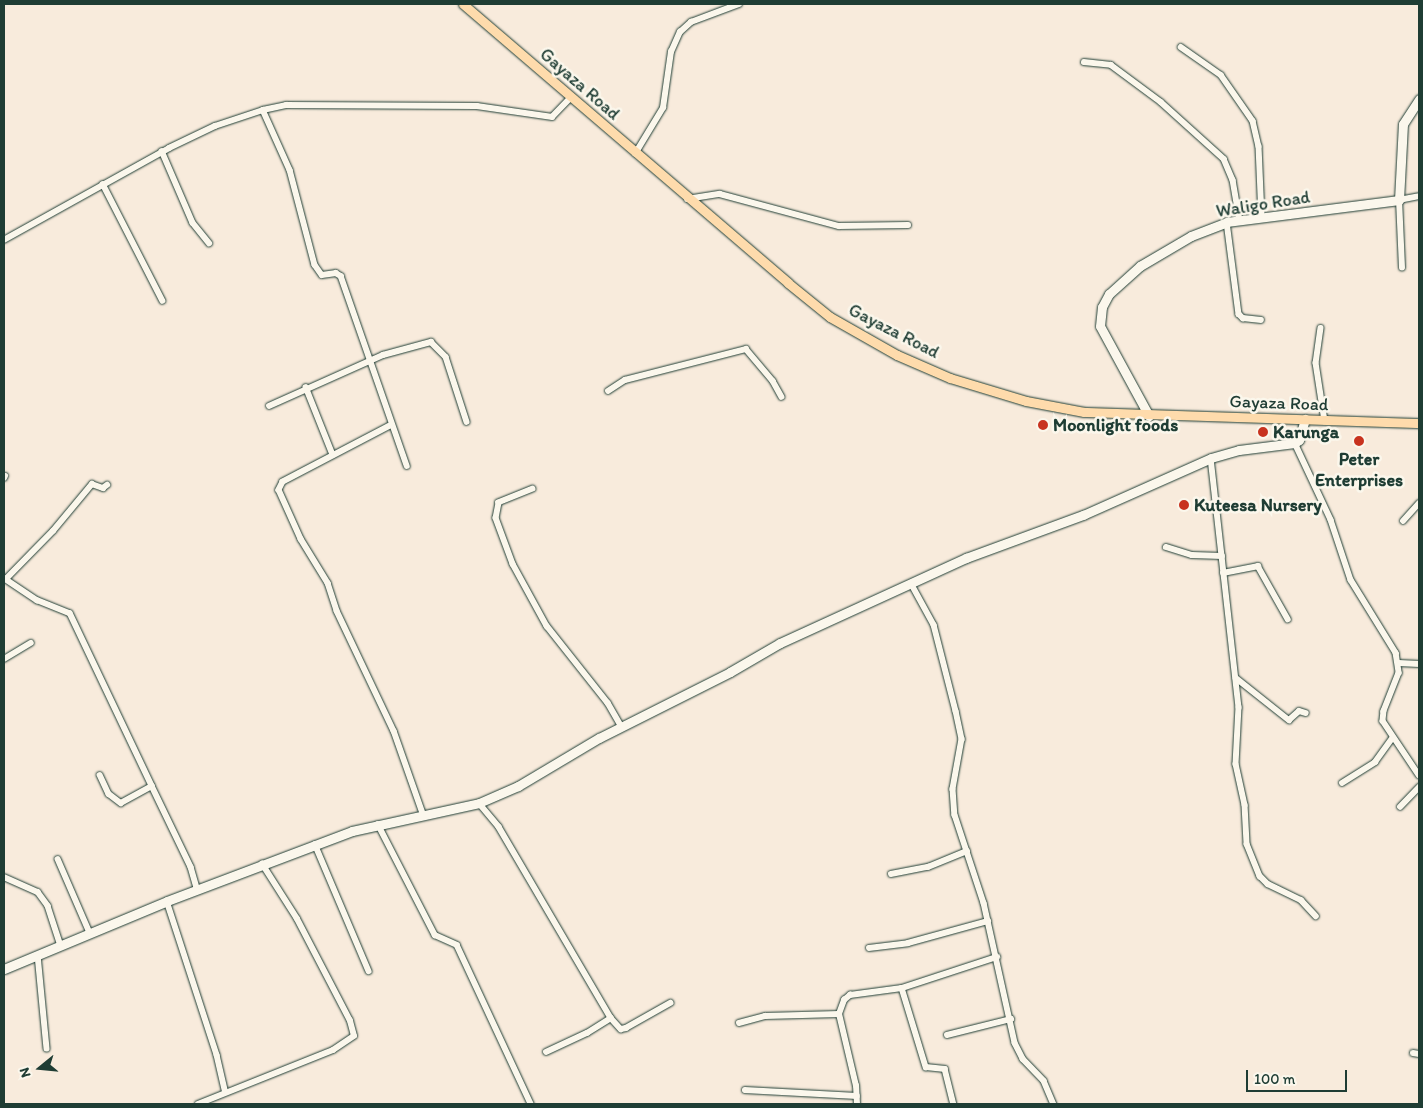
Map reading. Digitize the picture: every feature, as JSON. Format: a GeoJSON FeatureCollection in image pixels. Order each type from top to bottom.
{"type":"FeatureCollection","features":[{"type":"Feature","properties":{"kind":"main road","name":"Gayaza Road"},"geometry":{"type":"LineString","coordinates":[[464,4],[687,199],[830,317],[898,356],[950,378],[1026,401],[1084,412],[1149,416],[1419,423]]}},
{"type":"Feature","properties":{"kind":"street"},"geometry":{"type":"LineString","coordinates":[[635,154],[663,108],[671,52],[680,32],[691,22],[739,4]]}},
{"type":"Feature","properties":{"kind":"street"},"geometry":{"type":"LineString","coordinates":[[1181,47],[1220,75],[1253,120],[1259,146],[1262,217]]}},
{"type":"Feature","properties":{"kind":"street"},"geometry":{"type":"LineString","coordinates":[[1084,62],[1111,65],[1169,109],[1224,159],[1233,180],[1240,220]]}},
{"type":"Feature","properties":{"kind":"street"},"geometry":{"type":"LineString","coordinates":[[4,240],[162,151],[215,126],[263,110],[286,105],[468,106],[552,117],[571,97]]}},
{"type":"Feature","properties":{"kind":"street"},"geometry":{"type":"LineString","coordinates":[[1402,268],[1399,200],[1403,124],[1419,99]]}},
{"type":"Feature","properties":{"kind":"street"},"geometry":{"type":"LineString","coordinates":[[263,110],[290,170],[315,265],[322,275],[339,273],[407,466]]}},
{"type":"Feature","properties":{"kind":"street"},"geometry":{"type":"LineString","coordinates":[[162,151],[191,218],[209,243]]}},
{"type":"Feature","properties":{"kind":"street"},"geometry":{"type":"LineString","coordinates":[[103,184],[163,301]]}},
{"type":"Feature","properties":{"kind":"street"},"geometry":{"type":"LineString","coordinates":[[687,199],[720,194],[838,226],[908,225]]}},
{"type":"Feature","properties":{"kind":"street"},"geometry":{"type":"LineString","coordinates":[[1399,200],[1419,196]]}},
{"type":"Feature","properties":{"kind":"street","name":"Waligo Road"},"geometry":{"type":"LineString","coordinates":[[1149,416],[1104,336],[1100,318],[1102,308],[1120,281],[1140,266],[1191,236],[1227,222],[1399,200]]}},
{"type":"Feature","properties":{"kind":"street"},"geometry":{"type":"LineString","coordinates":[[1227,222],[1238,314],[1243,318],[1261,320]]}},
{"type":"Feature","properties":{"kind":"street"},"geometry":{"type":"LineString","coordinates":[[1321,328],[1316,363],[1325,421]]}},
{"type":"Feature","properties":{"kind":"street"},"geometry":{"type":"LineString","coordinates":[[269,406],[306,387],[369,360],[422,342],[431,342],[446,357],[468,422]]}},
{"type":"Feature","properties":{"kind":"street"},"geometry":{"type":"LineString","coordinates":[[608,391],[626,380],[701,358],[746,349],[774,382],[782,397]]}},
{"type":"Feature","properties":{"kind":"street"},"geometry":{"type":"LineString","coordinates":[[306,387],[333,455]]}},
{"type":"Feature","properties":{"kind":"street"},"geometry":{"type":"LineString","coordinates":[[4,969],[167,901],[198,891],[315,844],[378,824],[424,816],[479,803],[518,786],[622,727],[730,672],[780,643],[966,558],[1091,512],[1211,458],[1239,450],[1295,443],[1299,440],[1305,419]]}},
{"type":"Feature","properties":{"kind":"street"},"geometry":{"type":"LineString","coordinates":[[392,425],[283,482],[280,490],[301,539],[328,583],[336,611],[394,731],[424,816]]}},
{"type":"Feature","properties":{"kind":"street"},"geometry":{"type":"LineString","coordinates":[[1295,443],[1331,520],[1351,580],[1366,608],[1387,634],[1399,663],[1399,673],[1382,716],[1392,739],[1419,775]]}},
{"type":"Feature","properties":{"kind":"street"},"geometry":{"type":"LineString","coordinates":[[1211,458],[1240,721],[1236,764],[1246,805],[1250,857],[1260,876],[1268,884],[1301,900],[1316,916]]}},
{"type":"Feature","properties":{"kind":"street"},"geometry":{"type":"LineString","coordinates":[[108,485],[103,488],[92,484],[54,531],[5,579],[37,600],[70,613],[191,867],[198,891]]}},
{"type":"Feature","properties":{"kind":"street"},"geometry":{"type":"LineString","coordinates":[[533,489],[499,502],[495,512],[513,564],[547,626],[608,703],[622,727]]}},
{"type":"Feature","properties":{"kind":"street"},"geometry":{"type":"LineString","coordinates":[[1403,521],[1419,503]]}},
{"type":"Feature","properties":{"kind":"street"},"geometry":{"type":"LineString","coordinates":[[1166,547],[1192,555],[1222,556]]}},
{"type":"Feature","properties":{"kind":"street"},"geometry":{"type":"LineString","coordinates":[[1223,573],[1258,566],[1288,619]]}},
{"type":"Feature","properties":{"kind":"street"},"geometry":{"type":"LineString","coordinates":[[911,583],[934,625],[956,711],[962,739],[953,789],[954,803],[988,921],[1019,1052],[1044,1081],[1054,1104]]}},
{"type":"Feature","properties":{"kind":"street"},"geometry":{"type":"LineString","coordinates":[[4,660],[31,643]]}},
{"type":"Feature","properties":{"kind":"street"},"geometry":{"type":"LineString","coordinates":[[1399,663],[1419,664]]}},
{"type":"Feature","properties":{"kind":"street"},"geometry":{"type":"LineString","coordinates":[[1236,678],[1289,720],[1298,711],[1306,713]]}},
{"type":"Feature","properties":{"kind":"street"},"geometry":{"type":"LineString","coordinates":[[1342,783],[1375,762],[1392,739]]}},
{"type":"Feature","properties":{"kind":"street"},"geometry":{"type":"LineString","coordinates":[[100,775],[109,794],[121,803],[152,786]]}},
{"type":"Feature","properties":{"kind":"street"},"geometry":{"type":"LineString","coordinates":[[1400,807],[1419,787]]}},
{"type":"Feature","properties":{"kind":"street"},"geometry":{"type":"LineString","coordinates":[[479,803],[499,827],[611,1018],[621,1029],[670,1003]]}},
{"type":"Feature","properties":{"kind":"street"},"geometry":{"type":"LineString","coordinates":[[378,824],[435,935],[457,945],[531,1104]]}},
{"type":"Feature","properties":{"kind":"street"},"geometry":{"type":"LineString","coordinates":[[315,844],[369,971]]}},
{"type":"Feature","properties":{"kind":"street"},"geometry":{"type":"LineString","coordinates":[[890,874],[928,867],[968,851]]}},
{"type":"Feature","properties":{"kind":"street"},"geometry":{"type":"LineString","coordinates":[[58,859],[90,933]]}},
{"type":"Feature","properties":{"kind":"street"},"geometry":{"type":"LineString","coordinates":[[198,1104],[225,1091],[333,1050],[353,1039],[354,1034],[297,919],[262,864]]}},
{"type":"Feature","properties":{"kind":"street"},"geometry":{"type":"LineString","coordinates":[[4,876],[38,892],[48,906],[61,946]]}},
{"type":"Feature","properties":{"kind":"street"},"geometry":{"type":"LineString","coordinates":[[167,901],[217,1055],[225,1091]]}},
{"type":"Feature","properties":{"kind":"street"},"geometry":{"type":"LineString","coordinates":[[869,948],[908,943],[988,921]]}},
{"type":"Feature","properties":{"kind":"street"},"geometry":{"type":"LineString","coordinates":[[38,955],[47,1049]]}},
{"type":"Feature","properties":{"kind":"street"},"geometry":{"type":"LineString","coordinates":[[857,1104],[857,1096],[839,1014],[844,1000],[850,995],[902,988],[997,957]]}},
{"type":"Feature","properties":{"kind":"street"},"geometry":{"type":"LineString","coordinates":[[902,988],[926,1067],[945,1069],[954,1104]]}},
{"type":"Feature","properties":{"kind":"street"},"geometry":{"type":"LineString","coordinates":[[739,1023],[765,1016],[839,1014]]}},
{"type":"Feature","properties":{"kind":"street"},"geometry":{"type":"LineString","coordinates":[[546,1052],[587,1033],[611,1018]]}},
{"type":"Feature","properties":{"kind":"street"},"geometry":{"type":"LineString","coordinates":[[947,1035],[1011,1019]]}},
{"type":"Feature","properties":{"kind":"street"},"geometry":{"type":"LineString","coordinates":[[745,1090],[857,1096]]}},
{"type":"Feature","properties":{"kind":"place","name":"Moonlight foods"},"geometry":{"type":"Point","coordinates":[1043,425]}},
{"type":"Feature","properties":{"kind":"place","name":"Karunga"},"geometry":{"type":"Point","coordinates":[1263,432]}},
{"type":"Feature","properties":{"kind":"place","name":"Peter Enterprises"},"geometry":{"type":"Point","coordinates":[1359,441]}},
{"type":"Feature","properties":{"kind":"place","name":"Kuteesa Nursery"},"geometry":{"type":"Point","coordinates":[1184,505]}}]}
